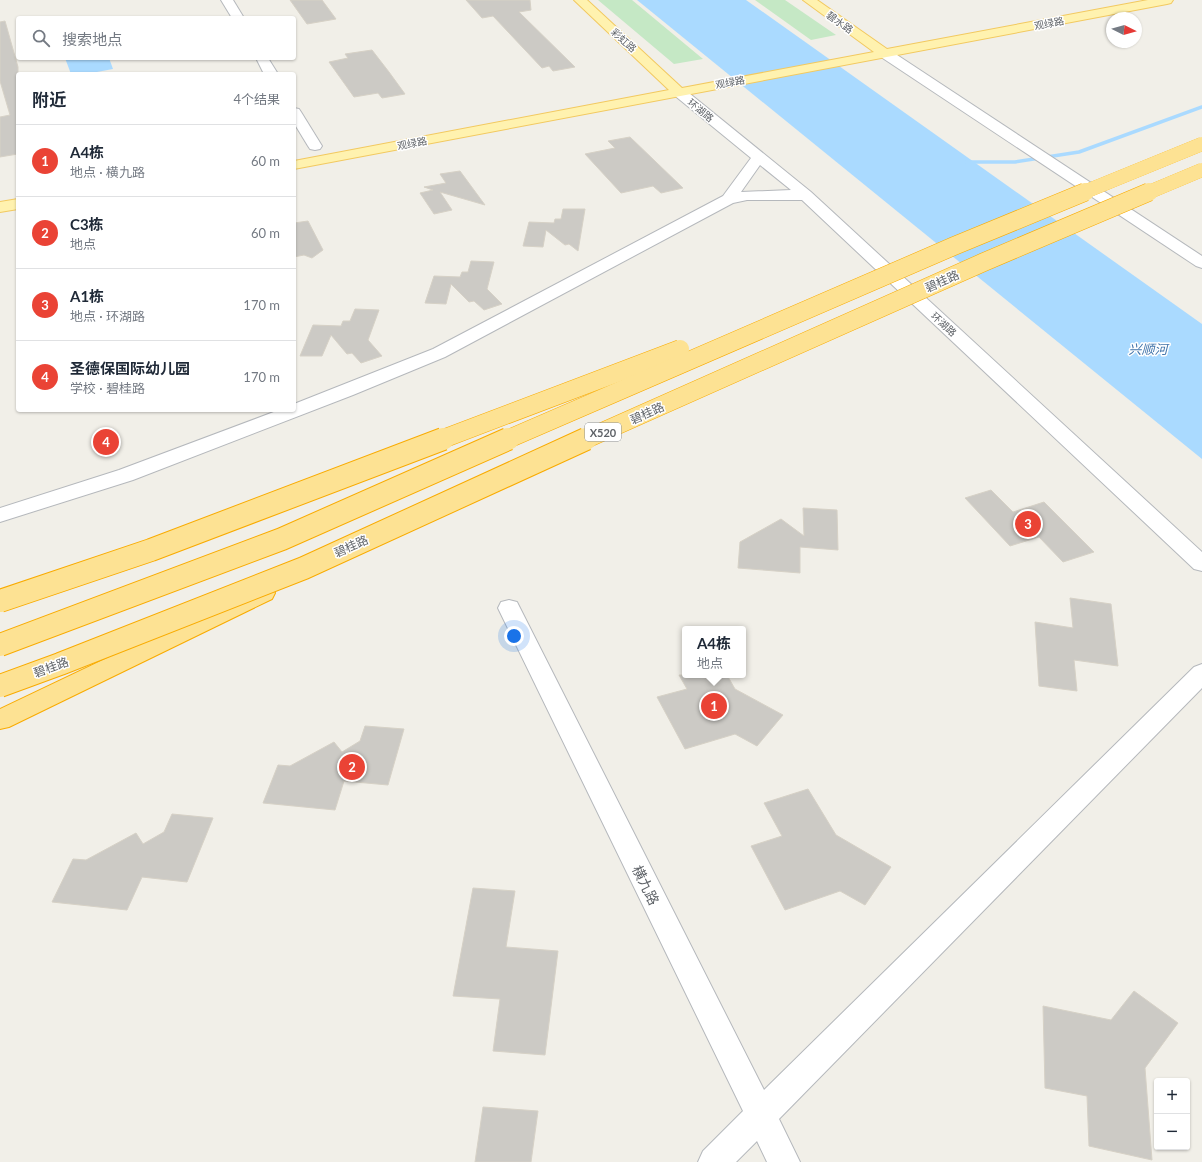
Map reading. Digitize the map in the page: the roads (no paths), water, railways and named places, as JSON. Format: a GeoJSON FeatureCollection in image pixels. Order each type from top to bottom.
{"type":"FeatureCollection","features":[{"type":"Feature","properties":{"kind":"highway","name":"X520"},"geometry":{"type":"LineString","coordinates":[[0,645],[282,539],[536,427],[980,235],[1202,144]]}},
{"type":"Feature","properties":{"kind":"highway","name":"碧桂路"},"geometry":{"type":"LineString","coordinates":[[0,686],[60,664],[304,568],[562,450],[976,266],[1202,170]]}},
{"type":"Feature","properties":{"kind":"highway"},"geometry":{"type":"LineString","coordinates":[[0,600],[150,550],[980,235]]}},
{"type":"Feature","properties":{"kind":"highway"},"geometry":{"type":"LineString","coordinates":[[0,720],[562,450]]}},
{"type":"Feature","properties":{"kind":"main road","name":"彩虹路"},"geometry":{"type":"LineString","coordinates":[[580,0],[674,86]]}},
{"type":"Feature","properties":{"kind":"main road","name":"碧水路"},"geometry":{"type":"LineString","coordinates":[[808,0],[871,43],[886,47]]}},
{"type":"Feature","properties":{"kind":"main road","name":"观绿路"},"geometry":{"type":"LineString","coordinates":[[632,88],[710,86],[857,52],[1167,0]]}},
{"type":"Feature","properties":{"kind":"main road","name":"观绿路"},"geometry":{"type":"LineString","coordinates":[[857,52],[871,43]]}},
{"type":"Feature","properties":{"kind":"main road","name":"观绿路"},"geometry":{"type":"LineString","coordinates":[[296,165],[674,86],[698,75]]}},
{"type":"Feature","properties":{"kind":"main road"},"geometry":{"type":"LineString","coordinates":[[308,148],[330,144]]}},
{"type":"Feature","properties":{"kind":"main road"},"geometry":{"type":"LineString","coordinates":[[0,207],[16,204]]}},
{"type":"Feature","properties":{"kind":"main road"},"geometry":{"type":"LineString","coordinates":[[0,221],[16,218]]}},
{"type":"Feature","properties":{"kind":"street"},"geometry":{"type":"LineString","coordinates":[[227,0],[237,16]]}},
{"type":"Feature","properties":{"kind":"street"},"geometry":{"type":"LineString","coordinates":[[886,47],[1043,158],[1202,263]]}},
{"type":"Feature","properties":{"kind":"street"},"geometry":{"type":"LineString","coordinates":[[263,60],[270,72]]}},
{"type":"Feature","properties":{"kind":"street","name":"环湖路"},"geometry":{"type":"LineString","coordinates":[[674,86],[806,195],[1202,564]]}},
{"type":"Feature","properties":{"kind":"street"},"geometry":{"type":"LineString","coordinates":[[296,117],[308,148]]}},
{"type":"Feature","properties":{"kind":"street"},"geometry":{"type":"LineString","coordinates":[[728,199],[759,156]]}},
{"type":"Feature","properties":{"kind":"street"},"geometry":{"type":"LineString","coordinates":[[296,410],[439,353],[728,199],[747,195],[806,195]]}},
{"type":"Feature","properties":{"kind":"street"},"geometry":{"type":"LineString","coordinates":[[0,515],[126,475],[291,412]]}},
{"type":"Feature","properties":{"kind":"street","name":"横九路"},"geometry":{"type":"LineString","coordinates":[[509,608],[784,1162]]}},
{"type":"Feature","properties":{"kind":"street"},"geometry":{"type":"LineString","coordinates":[[714,1162],[1202,673]]}},
{"type":"Feature","properties":{"kind":"water","name":"兴顺河"},"geometry":{"type":"Polygon","coordinates":[[[637,0],[746,0],[1202,324],[1202,459],[637,0]]]}},
{"type":"Feature","properties":{"kind":"water"},"geometry":{"type":"Polygon","coordinates":[[[66,60],[110,60],[113,69],[97,72],[70,72],[66,60]]]}},
{"type":"Feature","properties":{"kind":"waterway"},"geometry":{"type":"LineString","coordinates":[[967,162],[1015,162],[1079,152],[1202,107]]}},
{"type":"Feature","properties":{"kind":"place","name":"圣德保国际幼儿园"},"geometry":{"type":"Point","coordinates":[106,442]}},
{"type":"Feature","properties":{"kind":"place","name":"A1栋"},"geometry":{"type":"Point","coordinates":[1028,524]}},
{"type":"Feature","properties":{"kind":"place","name":"A4栋"},"geometry":{"type":"Point","coordinates":[714,706]}},
{"type":"Feature","properties":{"kind":"place","name":"C3栋"},"geometry":{"type":"Point","coordinates":[352,767]}}]}
